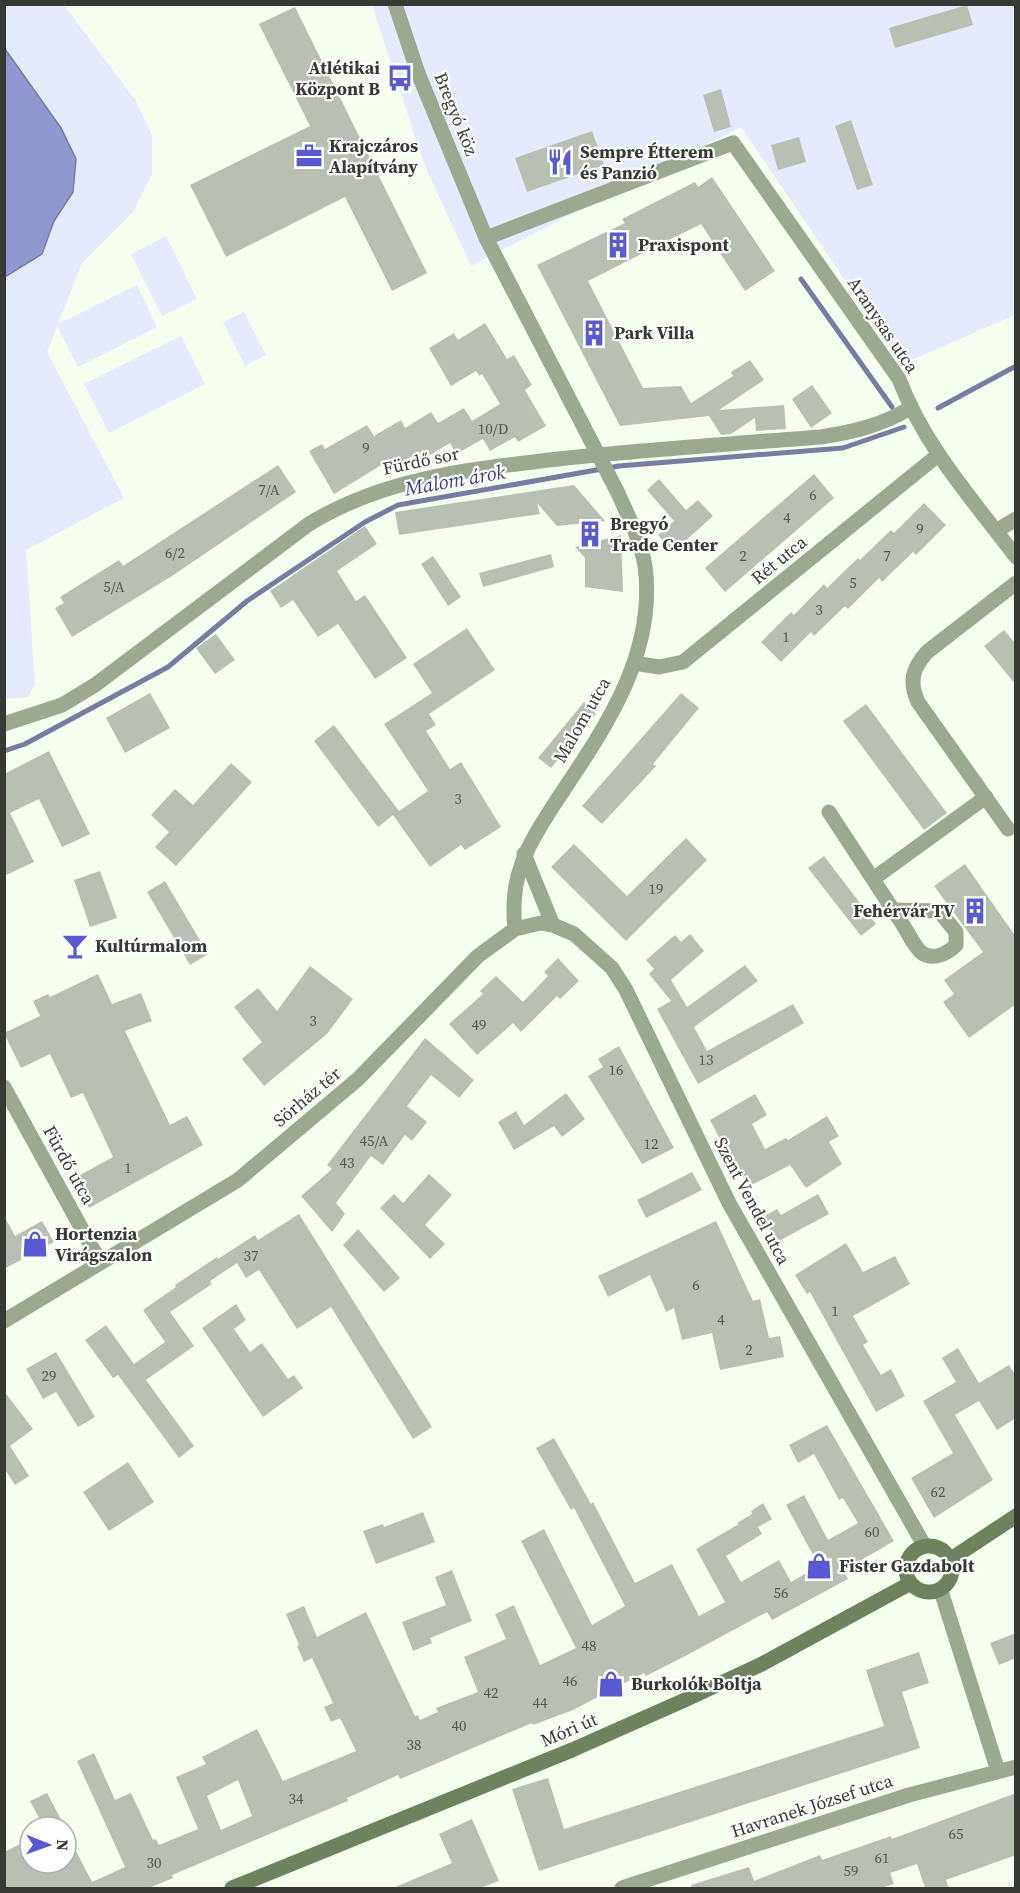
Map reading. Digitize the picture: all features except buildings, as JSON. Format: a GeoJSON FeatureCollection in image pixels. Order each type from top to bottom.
{"type":"FeatureCollection","features":[{"type":"Feature","properties":{"kind":"main road"},"geometry":{"type":"LineString","coordinates":[[951,1559],[1016,1516]]}},
{"type":"Feature","properties":{"kind":"main road"},"geometry":{"type":"LineString","coordinates":[[924,1545],[940,1547],[951,1559],[951,1579],[940,1591],[922,1592],[909,1584],[905,1569],[910,1556],[924,1545]]}},
{"type":"Feature","properties":{"kind":"main road","name":"Móri út"},"geometry":{"type":"LineString","coordinates":[[232,1888],[572,1750],[687,1699],[762,1664],[909,1584]]}},
{"type":"Feature","properties":{"kind":"street","name":"Bregyó köz"},"geometry":{"type":"LineString","coordinates":[[395,4],[414,63],[486,238],[597,455]]}},
{"type":"Feature","properties":{"kind":"street","name":"Aranysas utca"},"geometry":{"type":"LineString","coordinates":[[486,238],[733,143],[899,379],[910,408],[938,455],[1016,557]]}},
{"type":"Feature","properties":{"kind":"street","name":"Fürdő sor"},"geometry":{"type":"LineString","coordinates":[[4,724],[63,705],[95,685],[272,552],[336,508],[389,486],[459,471],[597,455],[821,437],[852,432],[893,419],[910,408]]}},
{"type":"Feature","properties":{"kind":"street","name":"Malom utca"},"geometry":{"type":"LineString","coordinates":[[515,929],[512,903],[514,886],[524,854],[609,721],[634,663],[645,609],[644,564],[635,530],[597,455]]}},
{"type":"Feature","properties":{"kind":"street","name":"Rét utca"},"geometry":{"type":"LineString","coordinates":[[634,663],[659,668],[683,662],[938,455]]}},
{"type":"Feature","properties":{"kind":"street"},"geometry":{"type":"LineString","coordinates":[[996,531],[1016,519]]}},
{"type":"Feature","properties":{"kind":"street"},"geometry":{"type":"LineString","coordinates":[[1008,829],[918,702],[912,688],[912,676],[916,664],[927,652],[1016,583]]}},
{"type":"Feature","properties":{"kind":"street"},"geometry":{"type":"LineString","coordinates":[[873,879],[986,797]]}},
{"type":"Feature","properties":{"kind":"street"},"geometry":{"type":"LineString","coordinates":[[829,812],[894,910]]}},
{"type":"Feature","properties":{"kind":"street"},"geometry":{"type":"LineString","coordinates":[[524,854],[553,925]]}},
{"type":"Feature","properties":{"kind":"street","name":"Szent Vendel utca"},"geometry":{"type":"LineString","coordinates":[[515,929],[530,924],[553,925],[584,940],[612,968],[626,990],[729,1203],[924,1545]]}},
{"type":"Feature","properties":{"kind":"street","name":"Sörház tér"},"geometry":{"type":"LineString","coordinates":[[100,1262],[238,1180],[358,1079],[478,956],[515,929]]}},
{"type":"Feature","properties":{"kind":"street","name":"Fürdő utca"},"geometry":{"type":"LineString","coordinates":[[4,1087],[100,1262]]}},
{"type":"Feature","properties":{"kind":"street"},"geometry":{"type":"LineString","coordinates":[[4,1321],[100,1262]]}},
{"type":"Feature","properties":{"kind":"street"},"geometry":{"type":"LineString","coordinates":[[940,1591],[998,1771]]}},
{"type":"Feature","properties":{"kind":"street","name":"Havranek József utca"},"geometry":{"type":"LineString","coordinates":[[622,1888],[899,1798],[1016,1767]]}},
{"type":"Feature","properties":{"kind":"shaded area"},"geometry":{"type":"Polygon","coordinates":[[[5,5],[64,5],[136,101],[152,136],[152,174],[133,212],[82,263],[58,324],[137,285],[157,327],[78,367],[57,326],[47,352],[124,498],[26,550],[35,684],[28,697],[5,699],[5,277],[42,253],[54,221],[73,192],[61,128],[5,49],[5,5]]]}},
{"type":"Feature","properties":{"kind":"shaded area"},"geometry":{"type":"Polygon","coordinates":[[[372,5],[1015,5],[1015,315],[902,364],[741,127],[471,266],[424,164],[372,5]]]}},
{"type":"Feature","properties":{"kind":"shaded area"},"geometry":{"type":"Polygon","coordinates":[[[166,236],[197,299],[162,316],[131,254],[166,236]]]}},
{"type":"Feature","properties":{"kind":"shaded area"},"geometry":{"type":"Polygon","coordinates":[[[244,312],[266,355],[245,366],[223,322],[244,312]]]}},
{"type":"Feature","properties":{"kind":"shaded area"},"geometry":{"type":"Polygon","coordinates":[[[181,336],[205,384],[109,433],[84,384],[181,336]]]}},
{"type":"Feature","properties":{"kind":"water"},"geometry":{"type":"Polygon","coordinates":[[[5,49],[61,128],[76,159],[73,192],[54,221],[42,254],[5,277],[5,49]]]}},
{"type":"Feature","properties":{"kind":"waterway"},"geometry":{"type":"LineString","coordinates":[[801,279],[892,407]]}},
{"type":"Feature","properties":{"kind":"waterway","name":"Malom árok"},"geometry":{"type":"LineString","coordinates":[[938,408],[1016,366]]}},
{"type":"Feature","properties":{"kind":"waterway","name":"Malom árok"},"geometry":{"type":"LineString","coordinates":[[4,751],[25,744],[168,667],[247,601],[365,522],[398,505],[619,466],[843,448],[904,427]]}},
{"type":"Feature","properties":{"kind":"place","name":"Atlétikai Központ B"},"geometry":{"type":"Point","coordinates":[400,78]}},
{"type":"Feature","properties":{"kind":"place","name":"Krajczáros Alapítvány"},"geometry":{"type":"Point","coordinates":[309,156]}},
{"type":"Feature","properties":{"kind":"place","name":"Sempre Étterem és Panzió"},"geometry":{"type":"Point","coordinates":[560,162]}},
{"type":"Feature","properties":{"kind":"place","name":"Praxispont"},"geometry":{"type":"Point","coordinates":[618,245]}},
{"type":"Feature","properties":{"kind":"place","name":"Park Villa"},"geometry":{"type":"Point","coordinates":[594,333]}},
{"type":"Feature","properties":{"kind":"place","name":"Bregyó Trade Center"},"geometry":{"type":"Point","coordinates":[590,534]}},
{"type":"Feature","properties":{"kind":"place","name":"Fehérvár TV"},"geometry":{"type":"Point","coordinates":[975,911]}},
{"type":"Feature","properties":{"kind":"place","name":"Kultúrmalom"},"geometry":{"type":"Point","coordinates":[75,946]}},
{"type":"Feature","properties":{"kind":"place","name":"Hortenzia Virágszalon"},"geometry":{"type":"Point","coordinates":[35,1244]}},
{"type":"Feature","properties":{"kind":"place","name":"Fister Gazdabolt"},"geometry":{"type":"Point","coordinates":[819,1566]}},
{"type":"Feature","properties":{"kind":"place","name":"Burkolók Boltja"},"geometry":{"type":"Point","coordinates":[611,1684]}}]}
